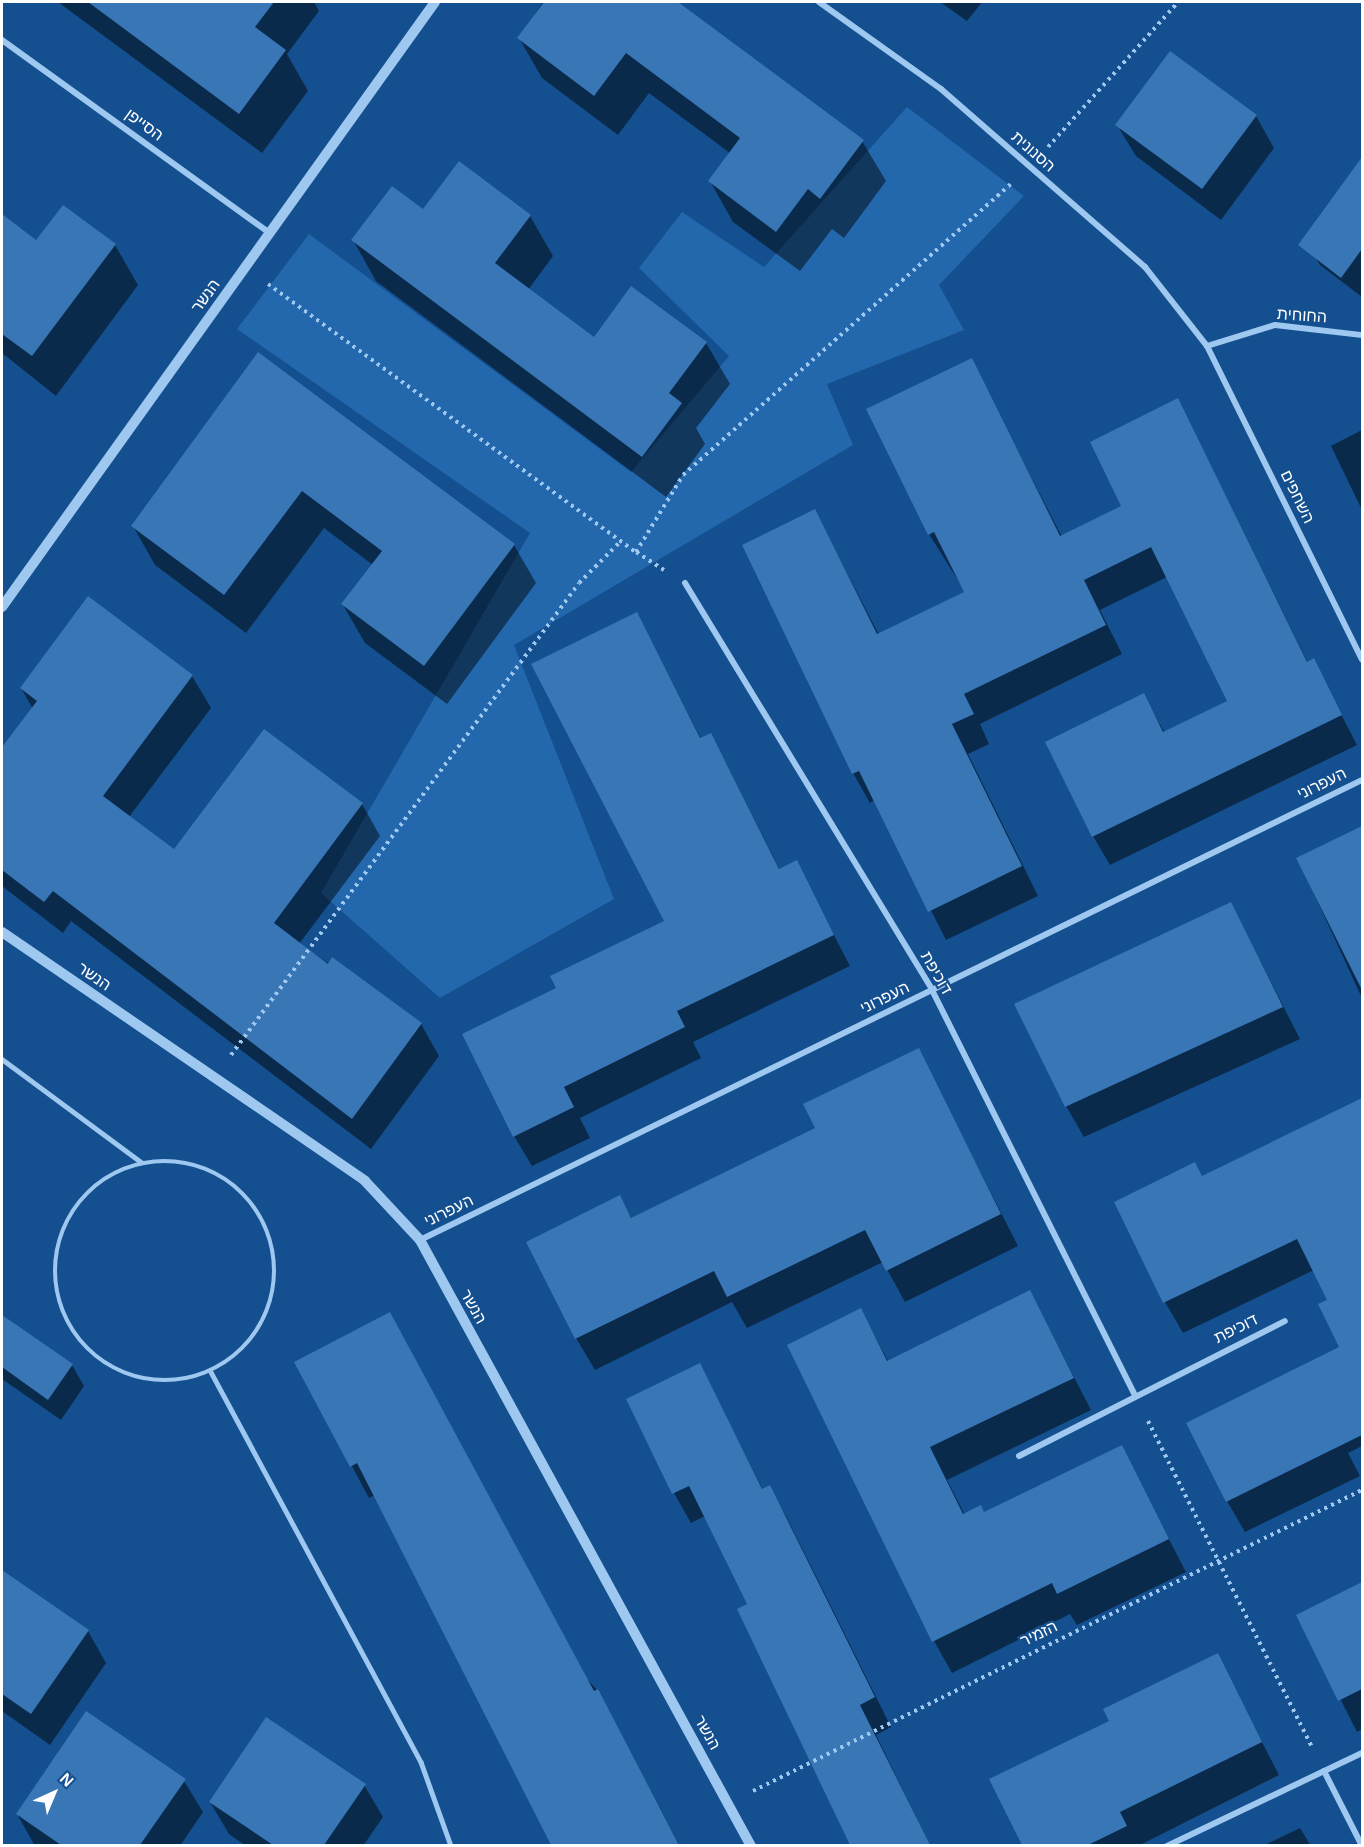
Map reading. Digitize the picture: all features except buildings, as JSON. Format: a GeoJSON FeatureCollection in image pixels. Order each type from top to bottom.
{"type":"FeatureCollection","features":[{"type":"Feature","properties":{"kind":"street","name":"הנשר"},"geometry":{"type":"LineString","coordinates":[[2,607],[435,2]]}},
{"type":"Feature","properties":{"kind":"street","name":"הסנונית"},"geometry":{"type":"LineString","coordinates":[[819,2],[941,89],[1145,267],[1207,346]]}},
{"type":"Feature","properties":{"kind":"street","name":"הסייפן"},"geometry":{"type":"LineString","coordinates":[[2,40],[270,233]]}},
{"type":"Feature","properties":{"kind":"street","name":"החוחית"},"geometry":{"type":"LineString","coordinates":[[1207,346],[1275,325],[1362,335]]}},
{"type":"Feature","properties":{"kind":"street","name":"השחפים"},"geometry":{"type":"LineString","coordinates":[[1207,346],[1362,660]]}},
{"type":"Feature","properties":{"kind":"street","name":"דוכיפת"},"geometry":{"type":"LineString","coordinates":[[685,583],[932,990],[1134,1394]]}},
{"type":"Feature","properties":{"kind":"street","name":"העפרוני"},"geometry":{"type":"LineString","coordinates":[[420,1240],[1362,780]]}},
{"type":"Feature","properties":{"kind":"street","name":"הנשר"},"geometry":{"type":"LineString","coordinates":[[2,932],[365,1181],[420,1240],[752,1845]]}},
{"type":"Feature","properties":{"kind":"street","name":"דוכיפת"},"geometry":{"type":"LineString","coordinates":[[1019,1456],[1134,1394],[1286,1321]]}},
{"type":"Feature","properties":{"kind":"street"},"geometry":{"type":"LineString","coordinates":[[1167,1845],[1362,1753]]}},
{"type":"Feature","properties":{"kind":"street"},"geometry":{"type":"LineString","coordinates":[[1324,1771],[1362,1845]]}},
{"type":"Feature","properties":{"kind":"lane"},"geometry":{"type":"LineString","coordinates":[[2,1059],[141,1162]]}},
{"type":"Feature","properties":{"kind":"lane"},"geometry":{"type":"LineString","coordinates":[[178,1160],[212,1170],[242,1190],[263,1219],[275,1254],[275,1290],[263,1324],[241,1352],[211,1372],[175,1382],[129,1375],[104,1364],[76,1338],[59,1305],[53,1268],[60,1232],[78,1199],[107,1175],[141,1162],[178,1160]]}},
{"type":"Feature","properties":{"kind":"lane"},"geometry":{"type":"LineString","coordinates":[[211,1372],[421,1762],[451,1845]]}},
{"type":"Feature","properties":{"kind":"path"},"geometry":{"type":"LineString","coordinates":[[636,552],[683,475],[1030,167],[1178,2]]}},
{"type":"Feature","properties":{"kind":"path"},"geometry":{"type":"LineString","coordinates":[[245,268],[636,552],[685,583]]}},
{"type":"Feature","properties":{"kind":"path"},"geometry":{"type":"LineString","coordinates":[[214,1077],[579,584],[621,541]]}},
{"type":"Feature","properties":{"kind":"path"},"geometry":{"type":"LineString","coordinates":[[1134,1394],[1324,1771]]}},
{"type":"Feature","properties":{"kind":"path","name":"הזמיר"},"geometry":{"type":"LineString","coordinates":[[728,1803],[1362,1490]]}},
{"type":"Feature","properties":{"kind":"shaded area"},"geometry":{"type":"Polygon","coordinates":[[[907,107],[1024,196],[939,285],[964,330],[827,384],[853,445],[514,645],[614,899],[440,998],[321,893],[530,533],[237,329],[309,234],[631,472],[729,356],[639,268],[682,212],[764,267],[907,107]]]}}]}
